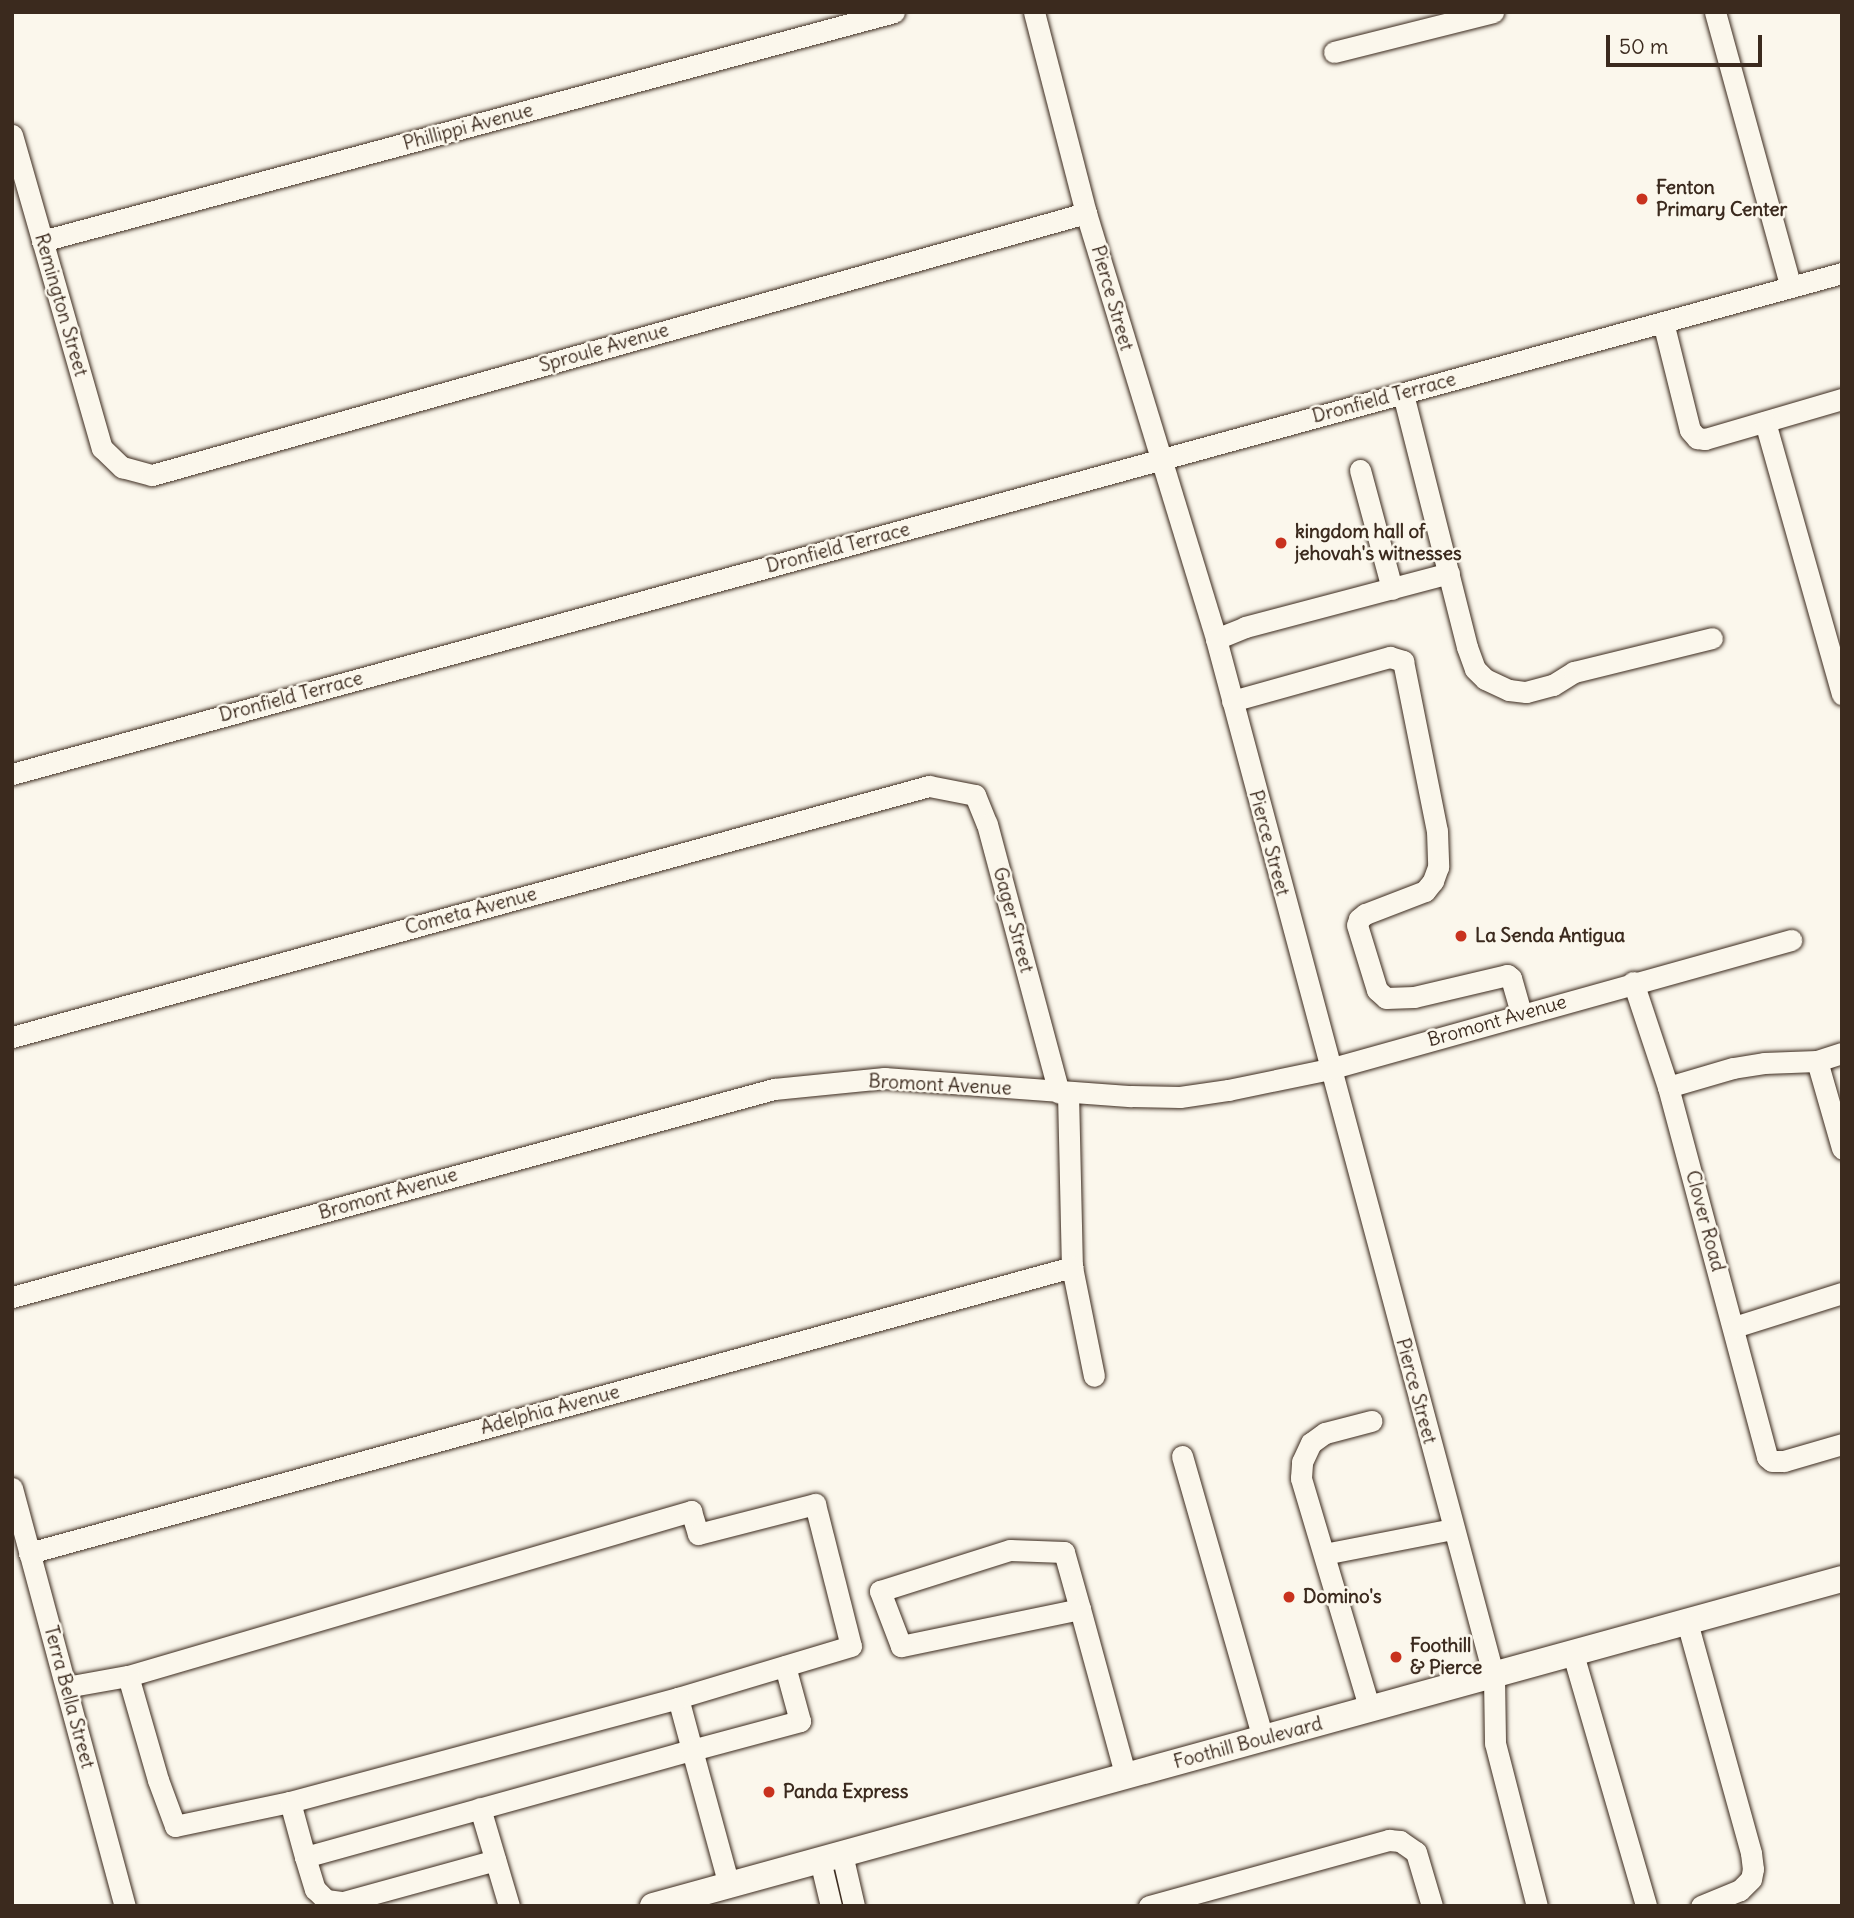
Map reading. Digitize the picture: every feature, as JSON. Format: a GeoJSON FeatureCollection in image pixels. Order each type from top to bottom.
{"type":"FeatureCollection","features":[{"type":"Feature","properties":{"kind":"main road","name":"Foothill Boulevard"},"geometry":{"type":"LineString","coordinates":[[653,1906],[1842,1579]]}},
{"type":"Feature","properties":{"kind":"street","name":"Phillippi Avenue"},"geometry":{"type":"LineString","coordinates":[[42,241],[894,12]]}},
{"type":"Feature","properties":{"kind":"street","name":"Pierce Street"},"geometry":{"type":"LineString","coordinates":[[1034,12],[1086,213],[1216,639],[1329,1069],[1494,1676],[1496,1744],[1537,1906]]}},
{"type":"Feature","properties":{"kind":"street"},"geometry":{"type":"LineString","coordinates":[[1334,52],[1493,12]]}},
{"type":"Feature","properties":{"kind":"street"},"geometry":{"type":"LineString","coordinates":[[1714,12],[1791,287]]}},
{"type":"Feature","properties":{"kind":"street","name":"Remington Street"},"geometry":{"type":"LineString","coordinates":[[13,135],[102,448],[122,467]]}},
{"type":"Feature","properties":{"kind":"street","name":"Sproule Avenue"},"geometry":{"type":"LineString","coordinates":[[122,467],[152,475],[1086,213]]}},
{"type":"Feature","properties":{"kind":"street","name":"Dronfield Terrace"},"geometry":{"type":"LineString","coordinates":[[12,774],[1842,273]]}},
{"type":"Feature","properties":{"kind":"street"},"geometry":{"type":"LineString","coordinates":[[1663,322],[1693,434],[1705,439],[1842,399]]}},
{"type":"Feature","properties":{"kind":"street"},"geometry":{"type":"LineString","coordinates":[[1403,394],[1475,668],[1499,687],[1526,692],[1553,685],[1574,672],[1712,638]]}},
{"type":"Feature","properties":{"kind":"street"},"geometry":{"type":"LineString","coordinates":[[1765,422],[1842,694]]}},
{"type":"Feature","properties":{"kind":"street"},"geometry":{"type":"LineString","coordinates":[[1360,470],[1392,589]]}},
{"type":"Feature","properties":{"kind":"street"},"geometry":{"type":"LineString","coordinates":[[1216,639],[1245,626],[1449,573]]}},
{"type":"Feature","properties":{"kind":"street"},"geometry":{"type":"LineString","coordinates":[[1232,701],[1390,657],[1403,661],[1437,831],[1438,867],[1433,881],[1425,891],[1365,914],[1357,925],[1377,990],[1386,998],[1414,997],[1507,975],[1511,978],[1521,1014]]}},
{"type":"Feature","properties":{"kind":"street","name":"Cometa Avenue"},"geometry":{"type":"LineString","coordinates":[[12,1037],[929,786]]}},
{"type":"Feature","properties":{"kind":"street","name":"Gager Street"},"geometry":{"type":"LineString","coordinates":[[929,786],[975,795],[987,824],[1063,1092],[1072,1267],[1094,1376]]}},
{"type":"Feature","properties":{"kind":"street","name":"Bromont Avenue"},"geometry":{"type":"LineString","coordinates":[[12,1297],[774,1089],[884,1078],[1063,1092],[1180,1097],[1329,1069],[1791,940]]}},
{"type":"Feature","properties":{"kind":"street","name":"Clover Road"},"geometry":{"type":"LineString","coordinates":[[1633,982],[1668,1087],[1766,1452],[1772,1461],[1784,1461],[1842,1444]]}},
{"type":"Feature","properties":{"kind":"street"},"geometry":{"type":"LineString","coordinates":[[1668,1087],[1764,1063],[1817,1061],[1842,1053]]}},
{"type":"Feature","properties":{"kind":"street"},"geometry":{"type":"LineString","coordinates":[[1817,1061],[1842,1148]]}},
{"type":"Feature","properties":{"kind":"street","name":"Adelphia Avenue"},"geometry":{"type":"LineString","coordinates":[[29,1553],[1072,1267]]}},
{"type":"Feature","properties":{"kind":"street"},"geometry":{"type":"LineString","coordinates":[[1734,1327],[1842,1293]]}},
{"type":"Feature","properties":{"kind":"street"},"geometry":{"type":"LineString","coordinates":[[1370,1710],[1301,1478],[1301,1462],[1311,1443],[1325,1433],[1371,1421]]}},
{"type":"Feature","properties":{"kind":"street"},"geometry":{"type":"LineString","coordinates":[[1182,1456],[1263,1739]]}},
{"type":"Feature","properties":{"kind":"street","name":"Terra Bella Street"},"geometry":{"type":"LineString","coordinates":[[12,1488],[125,1906]]}},
{"type":"Feature","properties":{"kind":"street"},"geometry":{"type":"LineString","coordinates":[[66,1688],[128,1676],[691,1511],[698,1534],[815,1504],[851,1646],[678,1698],[290,1802],[176,1826],[158,1780],[128,1676]]}},
{"type":"Feature","properties":{"kind":"street"},"geometry":{"type":"LineString","coordinates":[[1324,1553],[1453,1530]]}},
{"type":"Feature","properties":{"kind":"street"},"geometry":{"type":"LineString","coordinates":[[1080,1609],[901,1646],[880,1591],[1010,1550],[1064,1552],[1080,1609],[1126,1777]]}},
{"type":"Feature","properties":{"kind":"street"},"geometry":{"type":"LineString","coordinates":[[1687,1622],[1751,1853],[1753,1869],[1751,1879],[1740,1890],[1702,1906]]}},
{"type":"Feature","properties":{"kind":"street"},"geometry":{"type":"LineString","coordinates":[[1573,1654],[1646,1906]]}},
{"type":"Feature","properties":{"kind":"street"},"geometry":{"type":"LineString","coordinates":[[305,1857],[800,1721],[785,1666]]}},
{"type":"Feature","properties":{"kind":"street"},"geometry":{"type":"LineString","coordinates":[[678,1698],[729,1885]]}},
{"type":"Feature","properties":{"kind":"street"},"geometry":{"type":"LineString","coordinates":[[290,1802],[315,1889],[326,1900],[343,1902],[495,1860]]}},
{"type":"Feature","properties":{"kind":"street"},"geometry":{"type":"LineString","coordinates":[[480,1808],[509,1906]]}},
{"type":"Feature","properties":{"kind":"street"},"geometry":{"type":"LineString","coordinates":[[1149,1906],[1389,1840],[1400,1841],[1416,1852],[1432,1906]]}},
{"type":"Feature","properties":{"kind":"street"},"geometry":{"type":"LineString","coordinates":[[831,1857],[831,1906]]}},
{"type":"Feature","properties":{"kind":"street"},"geometry":{"type":"LineString","coordinates":[[831,1857],[854,1906]]}},
{"type":"Feature","properties":{"kind":"place","name":"Fenton Primary Center"},"geometry":{"type":"Point","coordinates":[1642,199]}},
{"type":"Feature","properties":{"kind":"place","name":"kingdom hall of jehovah's witnesses"},"geometry":{"type":"Point","coordinates":[1281,543]}},
{"type":"Feature","properties":{"kind":"place","name":"La Senda Antigua"},"geometry":{"type":"Point","coordinates":[1461,936]}},
{"type":"Feature","properties":{"kind":"place","name":"Domino's"},"geometry":{"type":"Point","coordinates":[1289,1597]}},
{"type":"Feature","properties":{"kind":"place","name":"Foothill & Pierce"},"geometry":{"type":"Point","coordinates":[1396,1657]}},
{"type":"Feature","properties":{"kind":"place","name":"Panda Express"},"geometry":{"type":"Point","coordinates":[769,1792]}}]}
